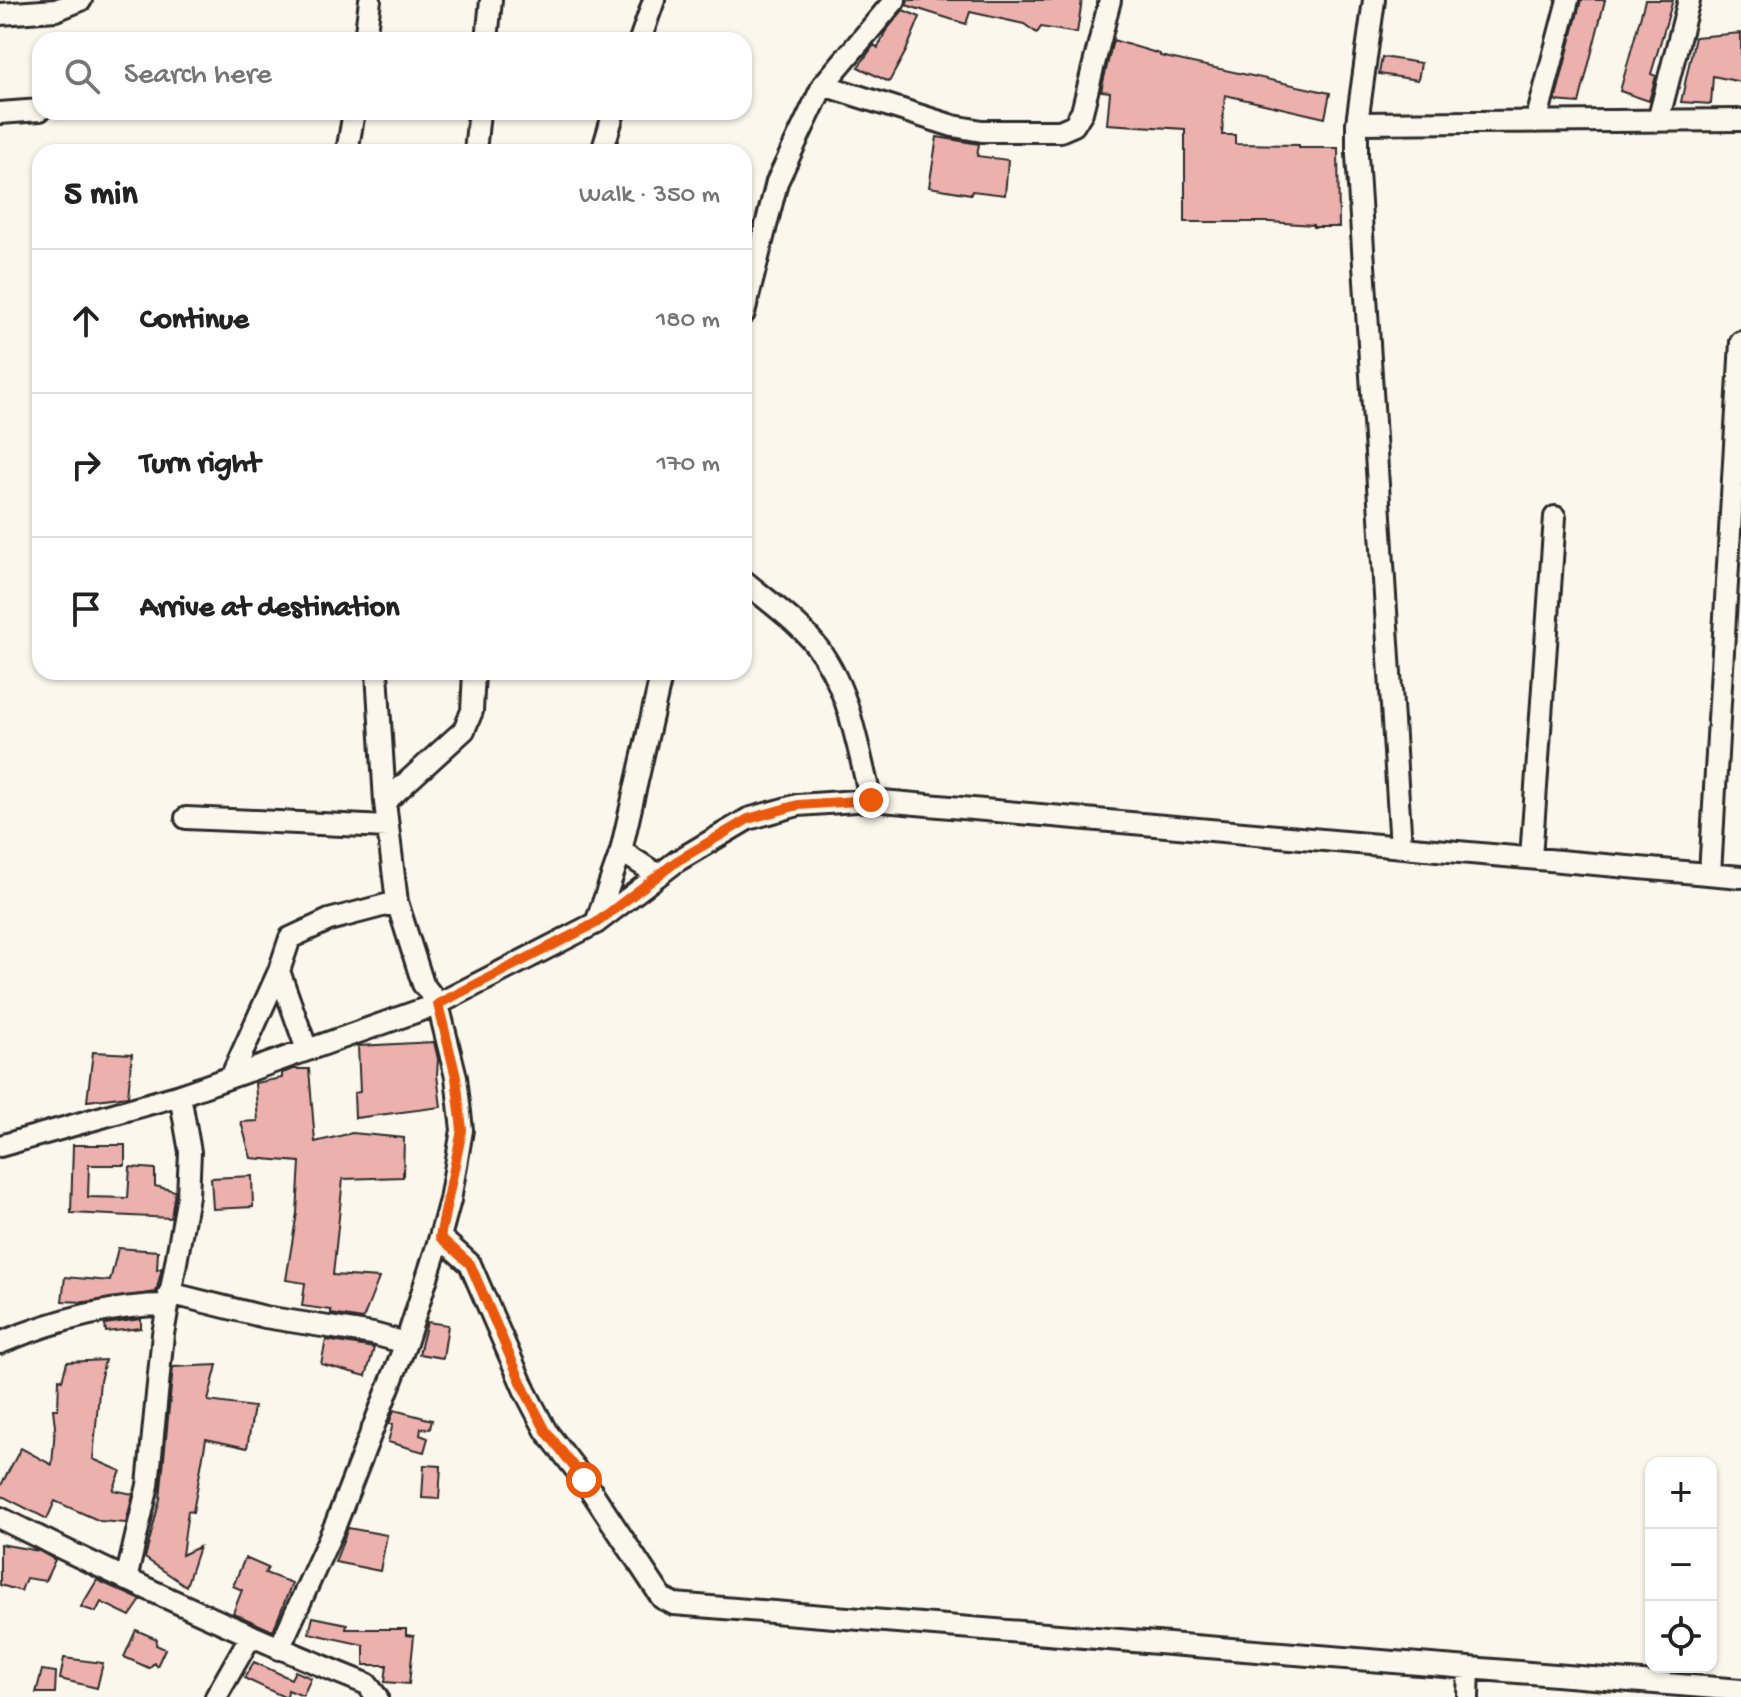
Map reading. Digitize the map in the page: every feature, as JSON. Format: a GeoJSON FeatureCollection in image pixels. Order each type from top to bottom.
{"type":"FeatureCollection","features":[{"type":"Feature","properties":{"kind":"street"},"geometry":{"type":"LineString","coordinates":[[0,14],[56,10],[81,0]]}},
{"type":"Feature","properties":{"kind":"street"},"geometry":{"type":"LineString","coordinates":[[366,32],[370,0]]}},
{"type":"Feature","properties":{"kind":"street"},"geometry":{"type":"LineString","coordinates":[[488,32],[491,0]]}},
{"type":"Feature","properties":{"kind":"street"},"geometry":{"type":"LineString","coordinates":[[643,32],[654,0]]}},
{"type":"Feature","properties":{"kind":"street"},"geometry":{"type":"LineString","coordinates":[[871,0],[871,26]]}},
{"type":"Feature","properties":{"kind":"street"},"geometry":{"type":"LineString","coordinates":[[752,281],[777,182],[823,85],[895,0]]}},
{"type":"Feature","properties":{"kind":"street"},"geometry":{"type":"LineString","coordinates":[[823,85],[953,126],[982,131],[1060,131],[1074,125],[1082,112],[1110,0]]}},
{"type":"Feature","properties":{"kind":"street"},"geometry":{"type":"LineString","coordinates":[[1374,0],[1357,123],[1401,847]]}},
{"type":"Feature","properties":{"kind":"street"},"geometry":{"type":"LineString","coordinates":[[1536,122],[1568,0]]}},
{"type":"Feature","properties":{"kind":"street"},"geometry":{"type":"LineString","coordinates":[[1658,121],[1689,0]]}},
{"type":"Feature","properties":{"kind":"street"},"geometry":{"type":"LineString","coordinates":[[0,113],[32,111]]}},
{"type":"Feature","properties":{"kind":"street"},"geometry":{"type":"LineString","coordinates":[[348,144],[353,120]]}},
{"type":"Feature","properties":{"kind":"street"},"geometry":{"type":"LineString","coordinates":[[476,144],[478,120]]}},
{"type":"Feature","properties":{"kind":"street"},"geometry":{"type":"LineString","coordinates":[[604,144],[612,120]]}},
{"type":"Feature","properties":{"kind":"street"},"geometry":{"type":"LineString","coordinates":[[1357,123],[1741,120]]}},
{"type":"Feature","properties":{"kind":"street"},"geometry":{"type":"LineString","coordinates":[[1710,874],[1741,342]]}},
{"type":"Feature","properties":{"kind":"street"},"geometry":{"type":"LineString","coordinates":[[1531,858],[1555,517]]}},
{"type":"Feature","properties":{"kind":"street"},"geometry":{"type":"LineString","coordinates":[[752,588],[793,621],[815,644],[834,672],[845,700],[871,800]]}},
{"type":"Feature","properties":{"kind":"street"},"geometry":{"type":"LineString","coordinates":[[279,1649],[336,1523],[406,1343],[440,1237],[462,1130],[456,1077],[438,1004],[423,984],[397,902],[385,802],[377,680]]}},
{"type":"Feature","properties":{"kind":"street"},"geometry":{"type":"LineString","coordinates":[[385,802],[464,730],[472,711],[474,680]]}},
{"type":"Feature","properties":{"kind":"street"},"geometry":{"type":"LineString","coordinates":[[596,923],[621,851],[660,680]]}},
{"type":"Feature","properties":{"kind":"street"},"geometry":{"type":"LineString","coordinates":[[0,1146],[180,1095],[438,1004],[596,923],[677,861],[748,819],[798,805],[871,800],[1741,877]]}},
{"type":"Feature","properties":{"kind":"street"},"geometry":{"type":"LineString","coordinates":[[186,818],[388,827]]}},
{"type":"Feature","properties":{"kind":"street"},"geometry":{"type":"LineString","coordinates":[[621,851],[658,875]]}},
{"type":"Feature","properties":{"kind":"street"},"geometry":{"type":"LineString","coordinates":[[232,1075],[279,971],[290,938],[329,920],[397,902]]}},
{"type":"Feature","properties":{"kind":"street"},"geometry":{"type":"LineString","coordinates":[[279,971],[307,1050]]}},
{"type":"Feature","properties":{"kind":"street"},"geometry":{"type":"LineString","coordinates":[[126,1580],[148,1485],[168,1299],[188,1196],[190,1152],[180,1095]]}},
{"type":"Feature","properties":{"kind":"street"},"geometry":{"type":"LineString","coordinates":[[440,1237],[470,1264],[525,1391],[546,1431],[584,1480],[662,1598],[674,1604],[1741,1690]]}},
{"type":"Feature","properties":{"kind":"street"},"geometry":{"type":"LineString","coordinates":[[0,1343],[95,1312],[168,1299],[373,1334],[406,1343]]}},
{"type":"Feature","properties":{"kind":"street"},"geometry":{"type":"LineString","coordinates":[[0,1518],[250,1637],[367,1684],[377,1697]]}},
{"type":"Feature","properties":{"kind":"street"},"geometry":{"type":"LineString","coordinates":[[216,1697],[250,1637]]}},
{"type":"Feature","properties":{"kind":"street"},"geometry":{"type":"LineString","coordinates":[[1468,1697],[1469,1668]]}},
{"type":"Feature","properties":{"kind":"building"},"geometry":{"type":"Polygon","coordinates":[[[908,0],[1082,0],[1077,33],[1041,27],[1037,33],[1024,24],[970,12],[966,24],[906,5],[908,0]]]}},
{"type":"Feature","properties":{"kind":"building"},"geometry":{"type":"Polygon","coordinates":[[[1581,0],[1605,0],[1579,103],[1555,101],[1581,0]]]}},
{"type":"Feature","properties":{"kind":"building"},"geometry":{"type":"Polygon","coordinates":[[[1645,0],[1673,0],[1651,74],[1656,76],[1649,101],[1620,91],[1645,0]]]}},
{"type":"Feature","properties":{"kind":"building"},"geometry":{"type":"Polygon","coordinates":[[[903,10],[920,17],[889,82],[858,67],[874,45],[878,48],[885,32],[903,10]]]}},
{"type":"Feature","properties":{"kind":"building"},"geometry":{"type":"Polygon","coordinates":[[[1741,33],[1741,82],[1713,76],[1711,104],[1681,102],[1695,37],[1741,33]]]}},
{"type":"Feature","properties":{"kind":"building"},"geometry":{"type":"Polygon","coordinates":[[[1113,40],[1160,56],[1330,93],[1325,118],[1225,95],[1222,135],[1235,135],[1235,144],[1338,148],[1339,227],[1270,222],[1185,222],[1185,129],[1107,124],[1110,92],[1101,91],[1113,40]]]}},
{"type":"Feature","properties":{"kind":"building"},"geometry":{"type":"Polygon","coordinates":[[[1382,57],[1421,63],[1418,80],[1379,74],[1382,57]]]}},
{"type":"Feature","properties":{"kind":"building"},"geometry":{"type":"Polygon","coordinates":[[[937,137],[979,144],[977,156],[1008,160],[1005,195],[972,191],[971,194],[929,187],[937,137]]]}},
{"type":"Feature","properties":{"kind":"building"},"geometry":{"type":"Polygon","coordinates":[[[434,1042],[441,1107],[355,1118],[354,1093],[360,1092],[358,1046],[434,1042]]]}},
{"type":"Feature","properties":{"kind":"building"},"geometry":{"type":"Polygon","coordinates":[[[93,1052],[132,1054],[128,1096],[87,1101],[93,1052]]]}},
{"type":"Feature","properties":{"kind":"building"},"geometry":{"type":"Polygon","coordinates":[[[309,1069],[315,1142],[352,1133],[404,1138],[403,1177],[343,1179],[333,1275],[379,1278],[363,1319],[302,1306],[305,1283],[286,1280],[297,1213],[300,1162],[251,1158],[241,1122],[258,1121],[255,1083],[282,1078],[282,1073],[309,1069]]]}},
{"type":"Feature","properties":{"kind":"building"},"geometry":{"type":"Polygon","coordinates":[[[73,1145],[125,1145],[125,1165],[89,1165],[88,1197],[128,1198],[130,1167],[155,1169],[155,1186],[175,1191],[171,1218],[71,1213],[73,1145]]]}},
{"type":"Feature","properties":{"kind":"building"},"geometry":{"type":"Polygon","coordinates":[[[252,1176],[253,1207],[213,1209],[211,1178],[252,1176]]]}},
{"type":"Feature","properties":{"kind":"building"},"geometry":{"type":"Polygon","coordinates":[[[118,1248],[158,1251],[157,1270],[162,1268],[156,1292],[85,1302],[62,1301],[65,1277],[110,1281],[118,1248]]]}},
{"type":"Feature","properties":{"kind":"building"},"geometry":{"type":"Polygon","coordinates":[[[141,1319],[141,1328],[106,1332],[105,1324],[141,1319]]]}},
{"type":"Feature","properties":{"kind":"building"},"geometry":{"type":"Polygon","coordinates":[[[427,1322],[448,1325],[443,1358],[419,1354],[427,1322]]]}},
{"type":"Feature","properties":{"kind":"building"},"geometry":{"type":"Polygon","coordinates":[[[326,1340],[374,1348],[366,1376],[321,1364],[326,1340]]]}},
{"type":"Feature","properties":{"kind":"building"},"geometry":{"type":"Polygon","coordinates":[[[105,1360],[100,1381],[93,1459],[121,1471],[113,1490],[133,1494],[126,1523],[100,1521],[55,1501],[47,1519],[0,1495],[0,1487],[21,1448],[52,1465],[53,1409],[58,1409],[59,1379],[62,1380],[67,1362],[105,1360]]]}},
{"type":"Feature","properties":{"kind":"building"},"geometry":{"type":"Polygon","coordinates":[[[217,1365],[208,1401],[254,1407],[247,1448],[206,1439],[193,1512],[188,1511],[182,1555],[199,1547],[186,1586],[145,1558],[160,1499],[173,1367],[217,1365]]]}},
{"type":"Feature","properties":{"kind":"building"},"geometry":{"type":"Polygon","coordinates":[[[394,1410],[432,1420],[430,1429],[421,1428],[420,1435],[428,1438],[424,1452],[388,1442],[394,1410]]]}},
{"type":"Feature","properties":{"kind":"building"},"geometry":{"type":"Polygon","coordinates":[[[424,1465],[441,1466],[439,1499],[422,1498],[424,1465]]]}},
{"type":"Feature","properties":{"kind":"building"},"geometry":{"type":"Polygon","coordinates":[[[348,1528],[387,1535],[380,1571],[335,1562],[348,1528]]]}},
{"type":"Feature","properties":{"kind":"building"},"geometry":{"type":"Polygon","coordinates":[[[0,1544],[39,1551],[55,1560],[45,1581],[26,1578],[21,1591],[0,1585],[0,1544]]]}},
{"type":"Feature","properties":{"kind":"building"},"geometry":{"type":"Polygon","coordinates":[[[245,1558],[268,1568],[265,1573],[292,1583],[273,1631],[233,1613],[242,1590],[233,1586],[245,1558]]]}},
{"type":"Feature","properties":{"kind":"building"},"geometry":{"type":"Polygon","coordinates":[[[97,1580],[141,1600],[130,1616],[101,1602],[96,1612],[81,1607],[97,1580]]]}},
{"type":"Feature","properties":{"kind":"building"},"geometry":{"type":"Polygon","coordinates":[[[313,1617],[347,1624],[346,1629],[406,1629],[406,1635],[414,1636],[409,1684],[385,1682],[387,1665],[364,1665],[364,1645],[309,1633],[313,1617]]]}},
{"type":"Feature","properties":{"kind":"building"},"geometry":{"type":"Polygon","coordinates":[[[136,1630],[157,1639],[156,1645],[165,1649],[157,1666],[154,1663],[149,1668],[124,1657],[136,1630]]]}},
{"type":"Feature","properties":{"kind":"building"},"geometry":{"type":"Polygon","coordinates":[[[64,1658],[103,1663],[97,1688],[60,1679],[64,1658]]]}},
{"type":"Feature","properties":{"kind":"building"},"geometry":{"type":"Polygon","coordinates":[[[254,1662],[291,1679],[295,1671],[311,1678],[303,1696],[288,1690],[287,1697],[284,1697],[244,1678],[254,1662]]]}},
{"type":"Feature","properties":{"kind":"building"},"geometry":{"type":"Polygon","coordinates":[[[42,1670],[56,1672],[55,1693],[36,1693],[42,1670]]]}},
{"type":"Feature","properties":{"kind":"route"},"geometry":{"type":"LineString","coordinates":[[584,1480],[546,1431],[525,1391],[470,1264],[440,1237],[462,1130],[456,1077],[438,1004],[596,923],[677,861],[748,819],[798,805],[871,800]]}}]}
